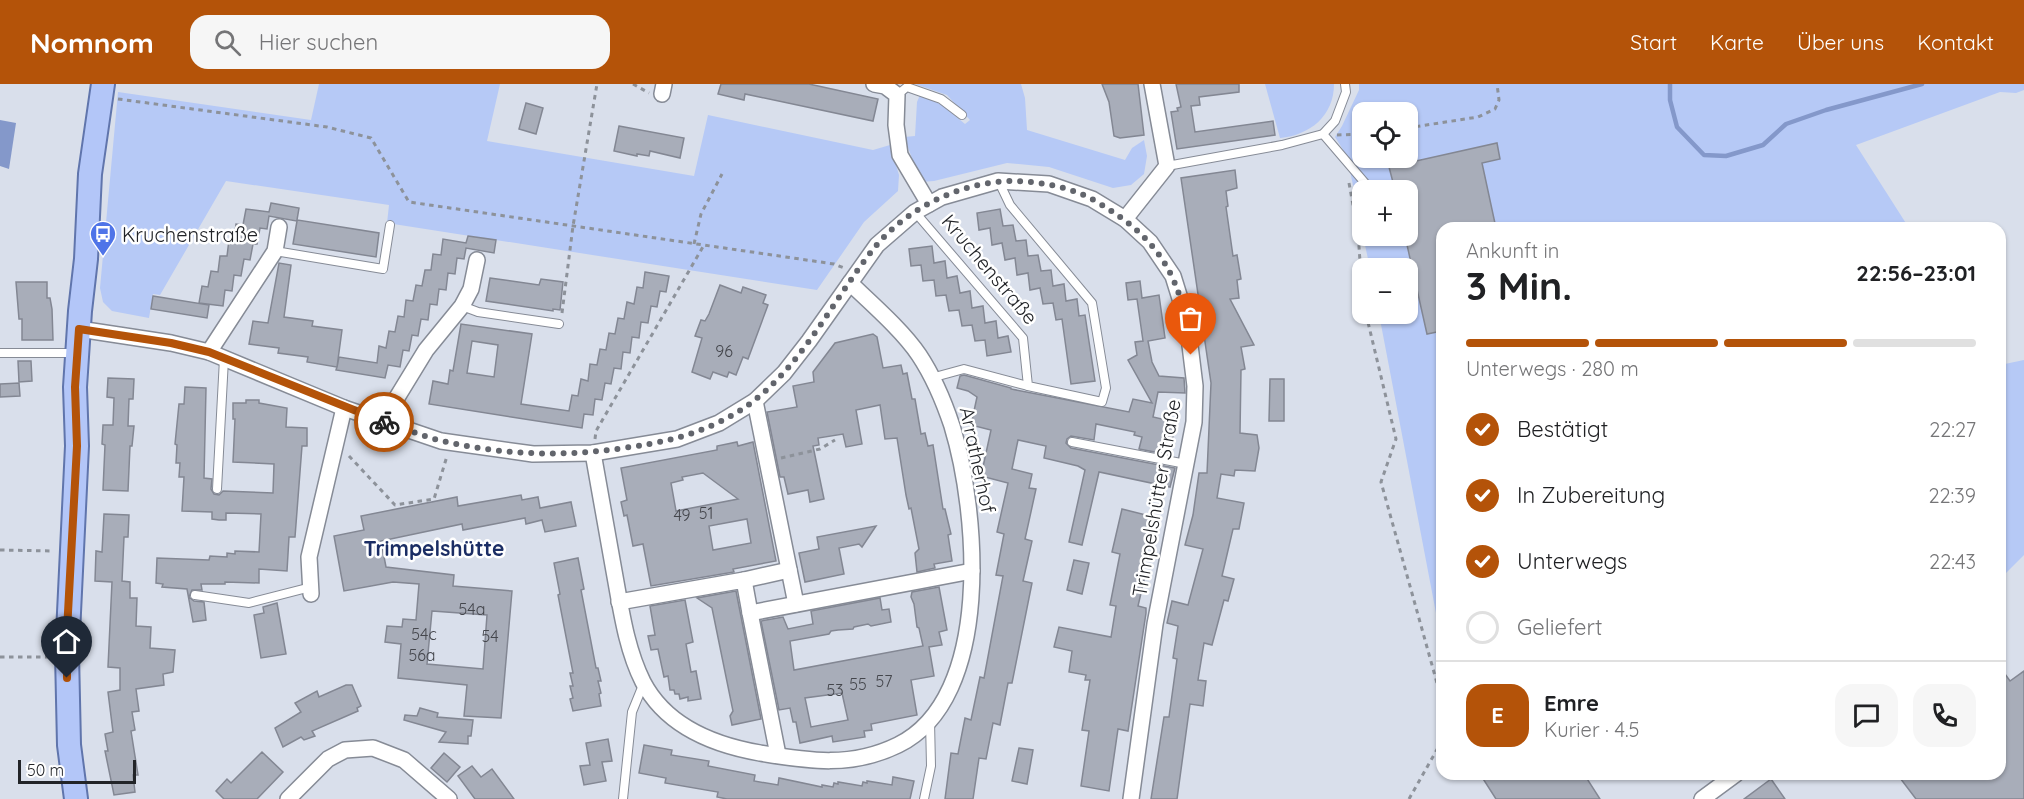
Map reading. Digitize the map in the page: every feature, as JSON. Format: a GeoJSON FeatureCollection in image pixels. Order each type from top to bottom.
{"type":"FeatureCollection","features":[{"type":"Feature","properties":{"kind":"main road"},"geometry":{"type":"LineString","coordinates":[[76,799],[69,745],[66,654],[77,446],[75,387],[86,259],[90,174],[101,90]]}},
{"type":"Feature","properties":{"kind":"street"},"geometry":{"type":"LineString","coordinates":[[874,84],[885,86],[897,95]]}},
{"type":"Feature","properties":{"kind":"street"},"geometry":{"type":"LineString","coordinates":[[1125,219],[1167,166],[1152,84]]}},
{"type":"Feature","properties":{"kind":"street","name":"Kruchenstraße"},"geometry":{"type":"LineString","coordinates":[[897,95],[896,125],[900,155],[929,204]]}},
{"type":"Feature","properties":{"kind":"street","name":"Kruchenstraße"},"geometry":{"type":"LineString","coordinates":[[79,329],[171,343],[209,352],[344,408],[382,422],[452,442],[533,454],[593,453],[678,439],[719,423],[755,401],[784,373],[877,245],[915,212],[942,197],[998,181],[1049,184],[1092,199],[1125,219]]}},
{"type":"Feature","properties":{"kind":"street","name":"Trimpelshütter Straße"},"geometry":{"type":"LineString","coordinates":[[1125,219],[1150,242],[1173,276],[1187,321],[1195,399],[1194,422],[1155,624],[1131,799]]}},
{"type":"Feature","properties":{"kind":"street"},"geometry":{"type":"LineString","coordinates":[[209,352],[275,251],[279,227]]}},
{"type":"Feature","properties":{"kind":"street"},"geometry":{"type":"LineString","coordinates":[[382,422],[426,350],[462,306],[471,289],[477,260]]}},
{"type":"Feature","properties":{"kind":"street","name":"Arratherhof"},"geometry":{"type":"LineString","coordinates":[[593,453],[619,602],[632,656],[644,684],[671,717],[691,731],[722,743],[778,756],[832,762],[858,758],[900,744],[930,721],[946,698],[963,649],[972,571],[969,500],[952,426],[931,378],[918,354],[853,279]]}},
{"type":"Feature","properties":{"kind":"street"},"geometry":{"type":"LineString","coordinates":[[755,401],[796,604]]}},
{"type":"Feature","properties":{"kind":"street"},"geometry":{"type":"LineString","coordinates":[[311,590],[309,557],[344,408]]}},
{"type":"Feature","properties":{"kind":"street"},"geometry":{"type":"LineString","coordinates":[[619,602],[789,570]]}},
{"type":"Feature","properties":{"kind":"street"},"geometry":{"type":"LineString","coordinates":[[750,613],[972,571]]}},
{"type":"Feature","properties":{"kind":"street"},"geometry":{"type":"LineString","coordinates":[[744,580],[778,756]]}},
{"type":"Feature","properties":{"kind":"street"},"geometry":{"type":"LineString","coordinates":[[288,799],[328,759],[345,750],[373,748],[404,760],[449,799]]}},
{"type":"Feature","properties":{"kind":"street"},"geometry":{"type":"LineString","coordinates":[[1702,799],[1728,780]]}},
{"type":"Feature","properties":{"kind":"lane"},"geometry":{"type":"LineString","coordinates":[[1167,166],[1282,145],[1323,134],[1335,121],[1346,92],[1345,84]]}},
{"type":"Feature","properties":{"kind":"lane"},"geometry":{"type":"LineString","coordinates":[[897,95],[907,87],[941,99],[962,115]]}},
{"type":"Feature","properties":{"kind":"lane"},"geometry":{"type":"LineString","coordinates":[[1323,134],[1362,180]]}},
{"type":"Feature","properties":{"kind":"lane"},"geometry":{"type":"LineString","coordinates":[[931,378],[964,369],[1102,402],[1106,388],[1092,303],[1010,205],[998,181]]}},
{"type":"Feature","properties":{"kind":"lane","name":"Kruchenstraße"},"geometry":{"type":"LineString","coordinates":[[915,212],[1023,338],[1028,386]]}},
{"type":"Feature","properties":{"kind":"lane"},"geometry":{"type":"LineString","coordinates":[[275,251],[383,268],[390,225]]}},
{"type":"Feature","properties":{"kind":"lane"},"geometry":{"type":"LineString","coordinates":[[462,306],[478,312],[559,324]]}},
{"type":"Feature","properties":{"kind":"lane"},"geometry":{"type":"LineString","coordinates":[[0,353],[77,353]]}},
{"type":"Feature","properties":{"kind":"lane"},"geometry":{"type":"LineString","coordinates":[[217,489],[224,358]]}},
{"type":"Feature","properties":{"kind":"lane"},"geometry":{"type":"LineString","coordinates":[[1072,442],[1186,464]]}},
{"type":"Feature","properties":{"kind":"lane"},"geometry":{"type":"LineString","coordinates":[[195,595],[249,603],[311,590]]}},
{"type":"Feature","properties":{"kind":"lane"},"geometry":{"type":"LineString","coordinates":[[623,799],[632,712],[644,684]]}},
{"type":"Feature","properties":{"kind":"lane"},"geometry":{"type":"LineString","coordinates":[[924,799],[931,766],[930,721]]}},
{"type":"Feature","properties":{"kind":"path"},"geometry":{"type":"LineString","coordinates":[[559,324],[597,84]]}},
{"type":"Feature","properties":{"kind":"path"},"geometry":{"type":"LineString","coordinates":[[1418,126],[1478,117],[1495,109],[1498,100],[1497,84]]}},
{"type":"Feature","properties":{"kind":"path"},"geometry":{"type":"LineString","coordinates":[[101,90],[327,127],[371,138],[409,202],[834,264],[853,279]]}},
{"type":"Feature","properties":{"kind":"path"},"geometry":{"type":"LineString","coordinates":[[1323,134],[1352,134]]}},
{"type":"Feature","properties":{"kind":"path"},"geometry":{"type":"LineString","coordinates":[[694,244],[701,214],[722,174]]}},
{"type":"Feature","properties":{"kind":"path"},"geometry":{"type":"LineString","coordinates":[[1348,180],[1358,232],[1360,258]]}},
{"type":"Feature","properties":{"kind":"path"},"geometry":{"type":"LineString","coordinates":[[593,453],[596,431],[704,245]]}},
{"type":"Feature","properties":{"kind":"path"},"geometry":{"type":"LineString","coordinates":[[1368,324],[1396,439],[1381,482],[1436,679]]}},
{"type":"Feature","properties":{"kind":"path"},"geometry":{"type":"LineString","coordinates":[[767,460],[820,449],[836,440]]}},
{"type":"Feature","properties":{"kind":"path"},"geometry":{"type":"LineString","coordinates":[[335,441],[395,505],[434,499],[452,442]]}},
{"type":"Feature","properties":{"kind":"path"},"geometry":{"type":"LineString","coordinates":[[0,550],[52,551]]}},
{"type":"Feature","properties":{"kind":"path"},"geometry":{"type":"LineString","coordinates":[[0,657],[48,657]]}},
{"type":"Feature","properties":{"kind":"path"},"geometry":{"type":"LineString","coordinates":[[1409,799],[1436,751]]}},
{"type":"Feature","properties":{"kind":"shaded area"},"geometry":{"type":"Polygon","coordinates":[[[319,84],[500,84],[487,141],[694,176],[708,115],[873,150],[890,145],[899,175],[898,191],[864,222],[817,290],[387,223],[389,205],[226,181],[160,295],[153,294],[149,318],[112,311],[103,302],[100,288],[118,92],[311,120],[319,84]]]}},
{"type":"Feature","properties":{"kind":"shaded area"},"geometry":{"type":"Polygon","coordinates":[[[915,84],[1021,84],[1025,98],[1027,130],[1125,160],[1132,148],[1144,140],[1147,156],[1144,174],[1131,185],[1113,188],[1049,167],[1007,163],[934,181],[921,182],[904,137],[915,136],[917,102],[920,95],[942,105],[965,124],[970,120],[947,95],[915,84]]]}},
{"type":"Feature","properties":{"kind":"shaded area"},"geometry":{"type":"Polygon","coordinates":[[[1265,84],[1334,84],[1330,106],[1318,122],[1301,133],[1280,138],[1265,84]]]}},
{"type":"Feature","properties":{"kind":"shaded area"},"geometry":{"type":"Polygon","coordinates":[[[1359,84],[2024,84],[2024,90],[2016,93],[2000,92],[1856,145],[1905,222],[1436,222],[1436,613],[1381,324],[1418,324],[1418,258],[1368,258],[1365,246],[1418,246],[1418,180],[1352,181],[1349,166],[1352,164],[1352,168],[1418,168],[1418,102],[1353,102],[1359,90],[1359,84]]]}},
{"type":"Feature","properties":{"kind":"shaded area"},"geometry":{"type":"Polygon","coordinates":[[[1352,105],[1352,164],[1335,137],[1342,126],[1352,105]]]}},
{"type":"Feature","properties":{"kind":"shaded area"},"geometry":{"type":"Polygon","coordinates":[[[0,120],[16,123],[9,169],[0,166],[0,120]]]}},
{"type":"Feature","properties":{"kind":"shaded area"},"geometry":{"type":"Polygon","coordinates":[[[2024,360],[2024,555],[2006,573],[2006,364],[2024,360]]]}},
{"type":"Feature","properties":{"kind":"building"},"geometry":{"type":"Polygon","coordinates":[[[721,84],[809,84],[878,99],[873,121],[745,94],[744,100],[718,94],[721,84]]]}},
{"type":"Feature","properties":{"kind":"building"},"geometry":{"type":"Polygon","coordinates":[[[1102,84],[1138,84],[1144,135],[1120,138],[1114,136],[1109,102],[1102,84]]]}},
{"type":"Feature","properties":{"kind":"building"},"geometry":{"type":"Polygon","coordinates":[[[1176,84],[1239,84],[1239,92],[1199,97],[1200,105],[1191,106],[1195,132],[1273,121],[1275,135],[1177,149],[1171,112],[1178,111],[1177,108],[1181,107],[1176,84]]]}},
{"type":"Feature","properties":{"kind":"building"},"geometry":{"type":"Polygon","coordinates":[[[526,103],[543,108],[536,134],[519,129],[526,103]]]}},
{"type":"Feature","properties":{"kind":"building"},"geometry":{"type":"Polygon","coordinates":[[[619,126],[684,138],[680,158],[650,151],[649,156],[637,154],[637,156],[614,151],[619,126]]]}},
{"type":"Feature","properties":{"kind":"building"},"geometry":{"type":"Polygon","coordinates":[[[1497,143],[1500,159],[1482,163],[1495,222],[1436,222],[1436,332],[1427,334],[1418,294],[1418,258],[1410,258],[1407,246],[1418,246],[1418,180],[1392,180],[1389,168],[1418,168],[1418,161],[1497,143]]]}},
{"type":"Feature","properties":{"kind":"building"},"geometry":{"type":"Polygon","coordinates":[[[1235,170],[1237,188],[1226,191],[1228,206],[1226,207],[1233,256],[1237,255],[1241,279],[1237,280],[1239,298],[1230,299],[1254,345],[1241,347],[1245,369],[1241,370],[1240,433],[1257,435],[1259,448],[1255,471],[1235,470],[1234,476],[1221,474],[1217,498],[1244,503],[1239,529],[1233,529],[1222,576],[1234,579],[1228,601],[1224,600],[1212,645],[1204,643],[1198,680],[1206,681],[1203,706],[1190,704],[1177,799],[1151,799],[1164,717],[1169,717],[1177,659],[1173,658],[1178,626],[1167,623],[1172,601],[1188,605],[1203,549],[1185,545],[1193,515],[1199,473],[1207,473],[1211,383],[1181,178],[1235,170]]]}},
{"type":"Feature","properties":{"kind":"building"},"geometry":{"type":"Polygon","coordinates":[[[271,203],[299,208],[297,220],[379,233],[376,257],[293,244],[297,221],[269,216],[267,229],[260,228],[257,244],[253,244],[250,260],[244,259],[241,276],[234,275],[232,291],[225,290],[223,306],[199,303],[202,286],[208,287],[211,271],[218,272],[220,256],[227,256],[229,240],[234,241],[236,224],[243,225],[246,209],[269,212],[271,203]]]}},
{"type":"Feature","properties":{"kind":"building"},"geometry":{"type":"Polygon","coordinates":[[[1000,209],[1003,226],[1013,225],[1016,241],[1026,240],[1028,256],[1038,255],[1041,271],[1051,270],[1053,286],[1064,284],[1066,301],[1077,299],[1079,316],[1085,315],[1095,381],[1071,384],[1062,319],[1056,320],[1053,303],[1043,304],[1040,288],[1030,290],[1028,273],[1017,275],[1015,258],[1005,260],[1002,243],[992,245],[990,228],[979,230],[977,213],[1000,209]]]}},
{"type":"Feature","properties":{"kind":"building"},"geometry":{"type":"Polygon","coordinates":[[[468,236],[496,240],[494,253],[466,248],[464,259],[457,258],[455,274],[448,273],[446,290],[439,289],[437,305],[430,304],[428,320],[421,319],[418,336],[412,335],[409,351],[403,350],[400,367],[388,365],[385,378],[336,370],[339,357],[377,363],[379,346],[386,348],[389,331],[395,332],[398,316],[404,317],[406,300],[413,301],[416,285],[422,286],[425,270],[431,270],[433,254],[441,255],[443,239],[466,243],[468,236]]]}},
{"type":"Feature","properties":{"kind":"building"},"geometry":{"type":"Polygon","coordinates":[[[932,246],[934,263],[945,261],[947,278],[957,276],[960,293],[970,291],[972,308],[983,306],[985,323],[996,321],[998,338],[1008,336],[1011,352],[987,356],[985,340],[975,341],[972,325],[962,326],[959,310],[949,311],[946,295],[936,296],[934,280],[923,281],[921,265],[911,266],[909,249],[932,246]]]}},
{"type":"Feature","properties":{"kind":"building"},"geometry":{"type":"Polygon","coordinates":[[[279,263],[291,265],[284,317],[313,321],[312,326],[342,330],[337,367],[307,362],[308,357],[278,353],[279,348],[249,344],[253,321],[268,323],[279,263]]]}},
{"type":"Feature","properties":{"kind":"building"},"geometry":{"type":"Polygon","coordinates":[[[645,272],[669,276],[666,292],[660,291],[657,307],[651,306],[648,323],[641,322],[639,338],[632,337],[630,353],[623,352],[621,369],[614,368],[611,384],[605,383],[602,400],[595,399],[593,415],[584,414],[582,428],[429,404],[433,381],[448,384],[450,370],[453,371],[461,324],[532,334],[521,404],[569,411],[572,395],[578,396],[581,379],[588,381],[590,364],[597,365],[600,349],[606,350],[609,333],[615,334],[618,318],[624,319],[627,302],[634,304],[637,287],[643,288],[645,272]],[[472,341],[467,373],[494,377],[498,345],[472,341]]]}},
{"type":"Feature","properties":{"kind":"building"},"geometry":{"type":"Polygon","coordinates":[[[490,278],[539,285],[541,279],[563,282],[560,310],[553,309],[553,311],[486,301],[490,278]]]}},
{"type":"Feature","properties":{"kind":"building"},"geometry":{"type":"Polygon","coordinates":[[[1140,281],[1142,298],[1159,295],[1165,338],[1148,341],[1152,362],[1159,376],[1184,378],[1185,393],[1158,392],[1153,417],[1175,422],[1170,455],[1139,449],[1142,437],[1134,435],[1135,432],[1096,424],[1094,440],[1071,436],[1066,443],[1071,448],[1175,468],[1170,487],[1099,472],[1082,545],[1069,542],[1085,470],[1078,466],[1044,458],[1046,446],[1018,440],[1012,469],[1032,474],[1029,488],[1036,489],[1025,539],[1032,541],[1023,581],[1032,583],[1012,683],[1008,683],[1000,725],[993,723],[986,759],[979,758],[973,799],[945,799],[951,753],[958,754],[965,718],[971,720],[980,677],[984,678],[1003,576],[996,575],[1004,534],[997,532],[1008,483],[981,476],[991,430],[971,425],[977,397],[957,388],[960,376],[964,375],[1011,389],[1129,412],[1133,399],[1152,403],[1128,360],[1137,355],[1135,342],[1143,341],[1137,299],[1128,300],[1126,283],[1140,281]]]}},
{"type":"Feature","properties":{"kind":"building"},"geometry":{"type":"Polygon","coordinates":[[[16,282],[47,282],[47,298],[50,298],[52,309],[53,340],[22,340],[22,319],[19,319],[16,282]]]}},
{"type":"Feature","properties":{"kind":"building"},"geometry":{"type":"Polygon","coordinates":[[[720,285],[741,293],[743,287],[766,295],[763,303],[768,305],[748,359],[743,357],[736,375],[729,372],[727,377],[713,372],[710,379],[692,372],[702,338],[695,336],[701,320],[705,321],[709,314],[720,285]]]}},
{"type":"Feature","properties":{"kind":"building"},"geometry":{"type":"Polygon","coordinates":[[[153,296],[209,305],[207,318],[151,309],[153,296]]]}},
{"type":"Feature","properties":{"kind":"building"},"geometry":{"type":"Polygon","coordinates":[[[873,334],[877,337],[883,368],[901,365],[903,374],[907,373],[912,399],[915,399],[921,434],[925,433],[928,446],[933,445],[943,509],[945,509],[951,534],[948,535],[952,561],[934,564],[935,568],[917,572],[915,553],[919,549],[911,508],[909,509],[906,495],[897,438],[885,439],[880,405],[856,410],[862,444],[846,447],[843,434],[818,438],[819,445],[813,446],[824,499],[810,502],[808,490],[788,494],[784,477],[780,477],[767,412],[797,407],[793,386],[814,382],[813,372],[835,343],[873,334]]]}},
{"type":"Feature","properties":{"kind":"building"},"geometry":{"type":"Polygon","coordinates":[[[18,361],[31,361],[32,381],[19,382],[18,361]]]}},
{"type":"Feature","properties":{"kind":"building"},"geometry":{"type":"Polygon","coordinates":[[[108,378],[134,379],[133,399],[129,399],[128,426],[134,426],[132,446],[130,446],[128,491],[103,490],[105,445],[102,444],[103,425],[113,425],[114,398],[107,397],[108,378]]]}},
{"type":"Feature","properties":{"kind":"building"},"geometry":{"type":"Polygon","coordinates":[[[1270,379],[1284,379],[1284,421],[1269,421],[1270,379]]]}},
{"type":"Feature","properties":{"kind":"building"},"geometry":{"type":"Polygon","coordinates":[[[19,383],[20,396],[0,397],[0,384],[19,383]]]}},
{"type":"Feature","properties":{"kind":"building"},"geometry":{"type":"Polygon","coordinates":[[[185,387],[206,388],[204,478],[212,479],[211,489],[214,494],[219,495],[223,491],[273,493],[274,464],[233,462],[235,419],[233,419],[233,403],[259,400],[259,403],[287,408],[286,427],[307,428],[307,446],[302,446],[295,537],[289,537],[287,571],[259,569],[259,583],[201,584],[202,590],[192,590],[189,597],[194,601],[204,602],[206,620],[193,622],[187,589],[162,587],[163,584],[156,583],[157,558],[209,560],[210,556],[227,557],[227,553],[235,554],[235,551],[259,552],[261,514],[226,513],[226,520],[219,520],[212,519],[212,512],[182,511],[184,477],[179,477],[180,463],[176,463],[177,445],[175,444],[179,404],[184,404],[185,387]]]}},
{"type":"Feature","properties":{"kind":"building"},"geometry":{"type":"Polygon","coordinates":[[[737,442],[738,446],[753,442],[776,561],[733,569],[734,572],[651,586],[643,544],[633,546],[627,515],[624,516],[621,502],[627,500],[621,468],[717,450],[717,446],[737,442]],[[703,473],[682,477],[683,480],[671,483],[676,511],[738,499],[703,473]],[[747,519],[709,526],[713,550],[751,543],[747,519]]]}},
{"type":"Feature","properties":{"kind":"building"},"geometry":{"type":"Polygon","coordinates":[[[521,495],[522,500],[538,497],[540,508],[571,502],[576,526],[545,532],[542,520],[526,524],[525,518],[463,530],[462,524],[381,541],[386,567],[454,575],[453,586],[512,591],[501,718],[464,716],[467,685],[398,678],[401,644],[385,642],[387,626],[402,627],[403,619],[416,620],[419,584],[393,582],[344,591],[334,536],[364,530],[361,516],[457,497],[458,506],[521,495]],[[432,611],[427,664],[483,669],[487,615],[432,611]]]}},
{"type":"Feature","properties":{"kind":"building"},"geometry":{"type":"Polygon","coordinates":[[[1122,509],[1154,517],[1140,575],[1145,576],[1138,606],[1146,608],[1146,613],[1128,731],[1118,729],[1109,791],[1081,786],[1089,731],[1082,730],[1090,680],[1085,680],[1086,675],[1069,672],[1072,651],[1054,647],[1059,627],[1111,637],[1116,606],[1110,605],[1120,554],[1112,552],[1122,509]]]}},
{"type":"Feature","properties":{"kind":"building"},"geometry":{"type":"Polygon","coordinates":[[[104,514],[129,515],[128,537],[124,537],[122,581],[130,582],[130,598],[137,598],[136,626],[151,627],[150,648],[175,650],[173,672],[163,674],[164,685],[136,689],[139,711],[132,712],[135,730],[131,731],[138,775],[133,775],[135,792],[114,795],[105,751],[108,751],[105,734],[113,732],[108,692],[120,690],[120,668],[108,667],[112,582],[95,581],[96,551],[102,552],[104,514]]]}},
{"type":"Feature","properties":{"kind":"building"},"geometry":{"type":"Polygon","coordinates":[[[876,526],[862,547],[859,544],[839,548],[844,574],[805,582],[799,553],[819,549],[817,537],[876,526]]]}},
{"type":"Feature","properties":{"kind":"building"},"geometry":{"type":"Polygon","coordinates":[[[578,558],[584,589],[581,590],[596,668],[598,668],[601,681],[598,681],[601,706],[573,711],[570,699],[573,698],[570,686],[573,686],[570,673],[573,673],[554,563],[578,558]]]}},
{"type":"Feature","properties":{"kind":"building"},"geometry":{"type":"Polygon","coordinates":[[[1074,560],[1089,563],[1082,594],[1067,590],[1074,560]]]}},
{"type":"Feature","properties":{"kind":"building"},"geometry":{"type":"Polygon","coordinates":[[[939,587],[947,630],[939,632],[942,645],[929,647],[934,676],[911,680],[917,715],[871,724],[872,730],[864,731],[865,737],[833,742],[832,736],[800,743],[796,722],[793,722],[790,708],[779,710],[761,621],[783,617],[788,629],[813,624],[811,611],[880,598],[882,610],[889,609],[891,622],[871,626],[868,624],[790,641],[794,670],[923,646],[917,627],[912,592],[939,587]],[[842,693],[805,698],[811,727],[848,720],[842,693]]]}},
{"type":"Feature","properties":{"kind":"building"},"geometry":{"type":"Polygon","coordinates":[[[736,591],[761,719],[732,725],[730,716],[733,711],[712,608],[697,598],[736,591]]]}},
{"type":"Feature","properties":{"kind":"building"},"geometry":{"type":"Polygon","coordinates":[[[685,600],[693,642],[686,644],[691,672],[696,671],[701,699],[688,701],[688,697],[680,699],[679,694],[670,690],[668,676],[664,677],[658,649],[651,650],[648,636],[655,635],[650,606],[685,600]]]}},
{"type":"Feature","properties":{"kind":"building"},"geometry":{"type":"Polygon","coordinates":[[[277,603],[286,654],[261,658],[254,615],[264,613],[263,607],[277,603]]]}},
{"type":"Feature","properties":{"kind":"building"},"geometry":{"type":"Polygon","coordinates":[[[2024,671],[2024,799],[1916,799],[1902,780],[2006,780],[2006,675],[2010,681],[2024,671]]]}},
{"type":"Feature","properties":{"kind":"building"},"geometry":{"type":"Polygon","coordinates":[[[346,685],[352,685],[361,706],[357,708],[358,711],[312,731],[315,736],[304,740],[301,737],[283,747],[275,728],[301,712],[295,703],[317,691],[319,697],[346,685]]]}},
{"type":"Feature","properties":{"kind":"building"},"geometry":{"type":"Polygon","coordinates":[[[420,708],[438,713],[437,717],[473,720],[468,744],[439,742],[446,732],[404,720],[405,715],[417,716],[420,708]]]}},
{"type":"Feature","properties":{"kind":"building"},"geometry":{"type":"Polygon","coordinates":[[[608,739],[612,761],[602,762],[606,781],[584,785],[580,766],[590,765],[586,743],[608,739]]]}},
{"type":"Feature","properties":{"kind":"building"},"geometry":{"type":"Polygon","coordinates":[[[644,745],[672,750],[671,755],[709,761],[708,766],[755,775],[754,781],[778,785],[779,778],[822,787],[822,785],[833,787],[834,783],[838,784],[838,782],[862,786],[863,782],[867,783],[867,781],[892,785],[893,777],[914,781],[910,799],[727,799],[717,797],[718,792],[665,783],[666,778],[639,773],[644,745]]]}},
{"type":"Feature","properties":{"kind":"building"},"geometry":{"type":"Polygon","coordinates":[[[1019,748],[1033,750],[1027,784],[1012,781],[1019,748]]]}},
{"type":"Feature","properties":{"kind":"building"},"geometry":{"type":"Polygon","coordinates":[[[262,752],[283,772],[257,799],[224,799],[216,791],[227,779],[231,783],[262,752]]]}},
{"type":"Feature","properties":{"kind":"building"},"geometry":{"type":"Polygon","coordinates":[[[444,753],[460,767],[447,782],[431,768],[444,753]]]}},
{"type":"Feature","properties":{"kind":"building"},"geometry":{"type":"Polygon","coordinates":[[[472,766],[481,777],[492,769],[514,799],[475,799],[458,776],[472,766]]]}},
{"type":"Feature","properties":{"kind":"building"},"geometry":{"type":"Polygon","coordinates":[[[1484,780],[1588,780],[1600,799],[1496,799],[1484,780]]]}},
{"type":"Feature","properties":{"kind":"building"},"geometry":{"type":"Polygon","coordinates":[[[1772,780],[1785,799],[1744,799],[1772,780]]]}},
{"type":"Feature","properties":{"kind":"waterway"},"geometry":{"type":"LineString","coordinates":[[1670,84],[1670,100],[1677,127],[1704,155],[1726,156],[1763,145],[1786,124],[1826,110],[1922,84]]}},
{"type":"Feature","properties":{"kind":"way so far"},"geometry":{"type":"LineString","coordinates":[[384,422],[441,441],[533,454],[593,453],[678,439],[719,423],[755,401],[784,373],[877,245],[895,228],[915,212],[942,197],[998,181],[1049,184],[1074,191],[1125,219],[1150,242],[1173,276],[1187,321],[1191,355]]}},
{"type":"Feature","properties":{"kind":"place","name":"Kruchenstraße"},"geometry":{"type":"Point","coordinates":[103,257]}},
{"type":"Feature","properties":{"kind":"district","name":"Trimpelshütte"},"geometry":{"type":"Point","coordinates":[434,548]}},
{"type":"Feature","properties":{"kind":"route"},"geometry":{"type":"LineString","coordinates":[[67,678],[66,654],[77,446],[75,387],[79,329],[171,343],[209,352],[344,408],[384,422]]}}]}
